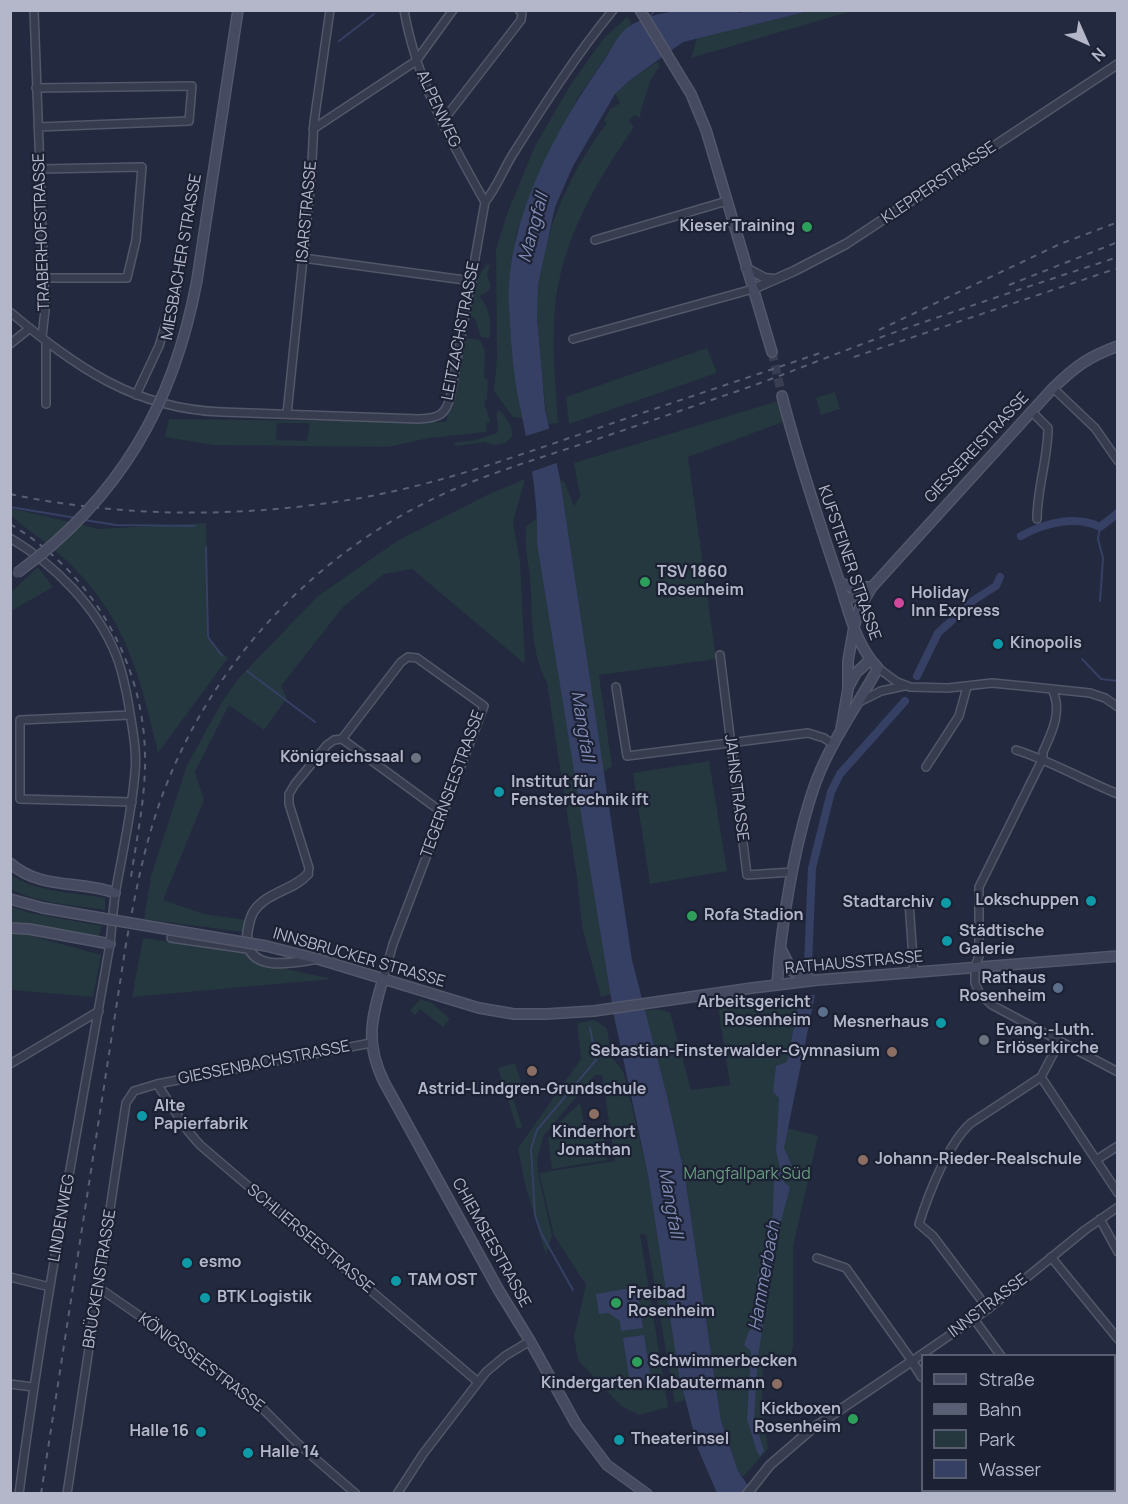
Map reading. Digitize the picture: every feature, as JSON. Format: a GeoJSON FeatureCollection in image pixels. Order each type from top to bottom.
{"type":"FeatureCollection","features":[{"type":"Feature","properties":{"kind":"main road","name":"MIESBACHER STRASSE"},"geometry":{"type":"LineString","coordinates":[[10,578],[63,536],[104,491],[137,445],[160,403],[186,332],[197,280],[238,10]]}},
{"type":"Feature","properties":{"kind":"main road"},"geometry":{"type":"LineString","coordinates":[[640,10],[691,94],[706,129],[772,352]]}},
{"type":"Feature","properties":{"kind":"main road","name":"GIESSEREISTRASSE"},"geometry":{"type":"LineString","coordinates":[[840,735],[848,689],[848,661],[854,627],[860,607],[872,587],[1053,388],[1082,362],[1118,346]]}},
{"type":"Feature","properties":{"kind":"main road","name":"KUFSTEINER STRASSE"},"geometry":{"type":"LineString","coordinates":[[782,396],[807,486],[854,627],[860,643],[870,660],[878,668]]}},
{"type":"Feature","properties":{"kind":"main road"},"geometry":{"type":"LineString","coordinates":[[840,583],[852,587],[872,587]]}},
{"type":"Feature","properties":{"kind":"main road","name":"GIESSEREISTRASSE"},"geometry":{"type":"LineString","coordinates":[[845,601],[872,587]]}},
{"type":"Feature","properties":{"kind":"main road"},"geometry":{"type":"LineString","coordinates":[[848,689],[856,673],[870,660]]}},
{"type":"Feature","properties":{"kind":"main road"},"geometry":{"type":"LineString","coordinates":[[777,985],[792,872],[813,789],[834,745],[878,668]]}},
{"type":"Feature","properties":{"kind":"main road"},"geometry":{"type":"LineString","coordinates":[[10,863],[26,875],[39,880],[115,893]]}},
{"type":"Feature","properties":{"kind":"main road","name":"INNSBRUCKER STRASSE"},"geometry":{"type":"LineString","coordinates":[[10,899],[43,908],[266,946],[318,958],[383,980],[490,1011],[535,1014],[594,1011]]}},
{"type":"Feature","properties":{"kind":"main road"},"geometry":{"type":"LineString","coordinates":[[10,928],[29,929],[110,944]]}},
{"type":"Feature","properties":{"kind":"main road"},"geometry":{"type":"LineString","coordinates":[[782,949],[792,971],[818,980]]}},
{"type":"Feature","properties":{"kind":"main road","name":"RATHAUSSTRASSE"},"geometry":{"type":"LineString","coordinates":[[594,1011],[818,980],[1118,956]]}},
{"type":"Feature","properties":{"kind":"main road","name":"CHIEMSEESTRASSE"},"geometry":{"type":"LineString","coordinates":[[383,980],[374,1017],[371,1043],[374,1062],[384,1082],[498,1289],[576,1424],[607,1465],[647,1494]]}},
{"type":"Feature","properties":{"kind":"street","name":"TRABERHOFSTRASSE"},"geometry":{"type":"LineString","coordinates":[[34,10],[44,278],[46,404]]}},
{"type":"Feature","properties":{"kind":"street","name":"ISARSTRASSE"},"geometry":{"type":"LineString","coordinates":[[287,414],[311,181],[313,129],[330,10]]}},
{"type":"Feature","properties":{"kind":"street","name":"ALPENWEG"},"geometry":{"type":"LineString","coordinates":[[404,10],[416,61],[442,122],[485,202]]}},
{"type":"Feature","properties":{"kind":"street"},"geometry":{"type":"LineString","coordinates":[[313,129],[416,61],[453,10]]}},
{"type":"Feature","properties":{"kind":"street"},"geometry":{"type":"LineString","coordinates":[[442,122],[521,20],[522,14],[519,10]]}},
{"type":"Feature","properties":{"kind":"street","name":"LEITZACHSTRASSE"},"geometry":{"type":"LineString","coordinates":[[10,312],[96,376],[126,392],[169,406],[198,411],[419,419],[434,418],[440,415],[448,405],[451,394],[485,202],[555,92],[613,10]]}},
{"type":"Feature","properties":{"kind":"street","name":"KLEPPERSTRASSE"},"geometry":{"type":"LineString","coordinates":[[753,289],[801,268],[846,244],[1118,64]]}},
{"type":"Feature","properties":{"kind":"street"},"geometry":{"type":"LineString","coordinates":[[36,88],[192,86],[189,121],[38,127]]}},
{"type":"Feature","properties":{"kind":"street"},"geometry":{"type":"LineString","coordinates":[[40,170],[142,167],[136,240],[128,278],[44,278]]}},
{"type":"Feature","properties":{"kind":"street"},"geometry":{"type":"LineString","coordinates":[[595,240],[727,201]]}},
{"type":"Feature","properties":{"kind":"street"},"geometry":{"type":"LineString","coordinates":[[303,258],[472,281]]}},
{"type":"Feature","properties":{"kind":"street"},"geometry":{"type":"LineString","coordinates":[[746,268],[765,278],[774,279]]}},
{"type":"Feature","properties":{"kind":"street"},"geometry":{"type":"LineString","coordinates":[[573,339],[753,289]]}},
{"type":"Feature","properties":{"kind":"street"},"geometry":{"type":"LineString","coordinates":[[136,395],[159,346],[176,290]]}},
{"type":"Feature","properties":{"kind":"street"},"geometry":{"type":"LineString","coordinates":[[10,344],[30,328]]}},
{"type":"Feature","properties":{"kind":"street"},"geometry":{"type":"LineString","coordinates":[[1053,388],[1095,428],[1118,461]]}},
{"type":"Feature","properties":{"kind":"street"},"geometry":{"type":"LineString","coordinates":[[1031,411],[1048,428],[1048,446],[1037,501],[1036,519]]}},
{"type":"Feature","properties":{"kind":"street","name":"LINDENWEG"},"geometry":{"type":"LineString","coordinates":[[10,538],[30,550],[80,596],[116,654],[130,715],[135,769],[132,802],[115,893],[110,944],[99,1011],[33,1387],[19,1494]]}},
{"type":"Feature","properties":{"kind":"street","name":"JAHNSTRASSE"},"geometry":{"type":"LineString","coordinates":[[720,655],[747,875],[792,872]]}},
{"type":"Feature","properties":{"kind":"street","name":"TEGERNSEESTRASSE"},"geometry":{"type":"LineString","coordinates":[[342,740],[401,662],[408,657],[417,658],[483,706],[393,944],[383,980]]}},
{"type":"Feature","properties":{"kind":"street","name":"KUFSTEINER STRASSE"},"geometry":{"type":"LineString","coordinates":[[878,668],[889,678],[904,686]]}},
{"type":"Feature","properties":{"kind":"street"},"geometry":{"type":"LineString","coordinates":[[859,702],[881,691],[904,686],[967,687],[992,683],[1090,693],[1118,706]]}},
{"type":"Feature","properties":{"kind":"street"},"geometry":{"type":"LineString","coordinates":[[616,687],[627,756],[808,733],[824,738],[834,745]]}},
{"type":"Feature","properties":{"kind":"street"},"geometry":{"type":"LineString","coordinates":[[926,767],[959,716],[967,687]]}},
{"type":"Feature","properties":{"kind":"street"},"geometry":{"type":"LineString","coordinates":[[1052,689],[1057,703],[1057,716],[1043,752],[1043,758],[981,881],[978,893],[979,956],[975,967],[975,983],[980,994],[987,1001],[1118,1072]]}},
{"type":"Feature","properties":{"kind":"street"},"geometry":{"type":"LineString","coordinates":[[130,715],[20,720],[20,799],[132,802]]}},
{"type":"Feature","properties":{"kind":"street"},"geometry":{"type":"LineString","coordinates":[[318,958],[288,964],[273,963],[253,957],[247,949],[247,934],[254,912],[265,900],[308,874],[309,868],[289,804],[289,794],[327,745],[342,740],[443,813]]}},
{"type":"Feature","properties":{"kind":"street"},"geometry":{"type":"LineString","coordinates":[[1016,750],[1043,758],[1046,762],[1118,794]]}},
{"type":"Feature","properties":{"kind":"street"},"geometry":{"type":"LineString","coordinates":[[909,902],[914,973]]}},
{"type":"Feature","properties":{"kind":"street"},"geometry":{"type":"LineString","coordinates":[[171,938],[247,949]]}},
{"type":"Feature","properties":{"kind":"street"},"geometry":{"type":"LineString","coordinates":[[10,1064],[99,1011]]}},
{"type":"Feature","properties":{"kind":"street"},"geometry":{"type":"LineString","coordinates":[[988,1309],[933,1236],[919,1224],[944,1163],[962,1131],[1041,1077],[1060,1041]]}},
{"type":"Feature","properties":{"kind":"street","name":"GIESSENBACHSTRASSE"},"geometry":{"type":"LineString","coordinates":[[157,1084],[371,1043]]}},
{"type":"Feature","properties":{"kind":"street"},"geometry":{"type":"LineString","coordinates":[[1041,1077],[1118,1193]]}},
{"type":"Feature","properties":{"kind":"street","name":"BRÜCKENSTRASSE"},"geometry":{"type":"LineString","coordinates":[[68,1494],[126,1103],[134,1090],[157,1084]]}},
{"type":"Feature","properties":{"kind":"street","name":"SCHLIERSEESTRASSE"},"geometry":{"type":"LineString","coordinates":[[157,1084],[200,1145],[478,1382]]}},
{"type":"Feature","properties":{"kind":"street"},"geometry":{"type":"LineString","coordinates":[[1096,1160],[1118,1146]]}},
{"type":"Feature","properties":{"kind":"street","name":"INNSTRASSE"},"geometry":{"type":"LineString","coordinates":[[922,1354],[988,1309],[1051,1257],[1118,1207]]}},
{"type":"Feature","properties":{"kind":"street"},"geometry":{"type":"LineString","coordinates":[[1100,1219],[1118,1252]]}},
{"type":"Feature","properties":{"kind":"street"},"geometry":{"type":"LineString","coordinates":[[1051,1257],[1118,1339]]}},
{"type":"Feature","properties":{"kind":"street"},"geometry":{"type":"LineString","coordinates":[[817,1258],[846,1268],[921,1375]]}},
{"type":"Feature","properties":{"kind":"street"},"geometry":{"type":"LineString","coordinates":[[10,1277],[50,1287]]}},
{"type":"Feature","properties":{"kind":"street","name":"KÖNIGSSEESTRASSE"},"geometry":{"type":"LineString","coordinates":[[97,1289],[102,1290],[163,1332],[253,1399],[296,1442],[354,1493]]}},
{"type":"Feature","properties":{"kind":"street"},"geometry":{"type":"LineString","coordinates":[[974,1319],[999,1354]]}},
{"type":"Feature","properties":{"kind":"street"},"geometry":{"type":"LineString","coordinates":[[397,1494],[423,1454],[478,1382],[505,1356],[530,1341]]}},
{"type":"Feature","properties":{"kind":"street","name":"INNSTRASSE"},"geometry":{"type":"LineString","coordinates":[[747,1494],[770,1465],[813,1428],[921,1355]]}},
{"type":"Feature","properties":{"kind":"street"},"geometry":{"type":"LineString","coordinates":[[10,1384],[33,1387]]}},
{"type":"Feature","properties":{"kind":"green space"},"geometry":{"type":"Polygon","coordinates":[[[809,11],[852,11],[691,58],[697,38],[809,11]]]}},
{"type":"Feature","properties":{"kind":"green space"},"geometry":{"type":"Polygon","coordinates":[[[627,17],[632,24],[622,33],[577,99],[533,190],[516,234],[509,303],[512,352],[523,418],[513,417],[494,391],[497,358],[496,249],[507,214],[535,146],[571,84],[604,38],[627,17]]]}},
{"type":"Feature","properties":{"kind":"green space"},"geometry":{"type":"Polygon","coordinates":[[[657,62],[660,66],[651,79],[640,113],[641,118],[634,115],[629,121],[634,127],[606,169],[582,213],[565,260],[554,323],[558,423],[548,424],[537,307],[538,282],[547,240],[563,198],[583,158],[607,123],[604,120],[610,109],[620,103],[615,94],[629,81],[657,62]]]}},
{"type":"Feature","properties":{"kind":"green space"},"geometry":{"type":"Polygon","coordinates":[[[486,265],[490,265],[487,275],[491,285],[489,291],[480,297],[489,316],[490,337],[488,338],[481,337],[475,319],[468,315],[474,298],[473,286],[486,265]]]}},
{"type":"Feature","properties":{"kind":"green space"},"geometry":{"type":"Polygon","coordinates":[[[466,338],[480,340],[485,351],[484,377],[488,381],[487,399],[484,402],[490,421],[486,424],[487,432],[429,438],[388,447],[214,445],[165,437],[169,419],[446,422],[455,389],[461,348],[466,338]],[[277,423],[276,440],[307,441],[310,423],[277,423]]]}},
{"type":"Feature","properties":{"kind":"green space"},"geometry":{"type":"Polygon","coordinates":[[[707,348],[717,373],[569,424],[566,397],[707,348]]]}},
{"type":"Feature","properties":{"kind":"green space"},"geometry":{"type":"Polygon","coordinates":[[[835,392],[840,409],[821,415],[816,398],[835,392]]]}},
{"type":"Feature","properties":{"kind":"green space","name":"TSV 1860 Rosenheim"},"geometry":{"type":"Polygon","coordinates":[[[778,401],[783,422],[688,457],[716,659],[599,675],[612,766],[602,773],[560,479],[565,483],[574,506],[580,496],[574,463],[778,401]]]}},
{"type":"Feature","properties":{"kind":"green space"},"geometry":{"type":"Polygon","coordinates":[[[497,411],[505,417],[512,429],[512,437],[505,443],[493,445],[484,442],[457,446],[454,444],[497,433],[497,411]]]}},
{"type":"Feature","properties":{"kind":"green space"},"geometry":{"type":"Polygon","coordinates":[[[525,479],[513,522],[520,562],[525,664],[412,569],[384,574],[343,607],[281,686],[287,698],[264,730],[229,705],[195,772],[204,800],[163,900],[204,914],[246,920],[243,932],[144,919],[151,876],[187,765],[222,702],[238,679],[318,596],[397,541],[487,495],[525,479]]]}},
{"type":"Feature","properties":{"kind":"green space"},"geometry":{"type":"Polygon","coordinates":[[[10,508],[99,529],[206,523],[207,638],[228,658],[158,753],[130,654],[108,610],[67,561],[11,516],[10,508]]]}},
{"type":"Feature","properties":{"kind":"green space"},"geometry":{"type":"Polygon","coordinates":[[[538,518],[537,544],[611,994],[601,997],[582,927],[577,878],[547,683],[537,657],[535,644],[526,526],[538,518]]]}},
{"type":"Feature","properties":{"kind":"green space"},"geometry":{"type":"Polygon","coordinates":[[[38,567],[53,587],[11,611],[11,592],[38,567]]]}},
{"type":"Feature","properties":{"kind":"green space"},"geometry":{"type":"Polygon","coordinates":[[[709,761],[727,871],[650,884],[633,773],[709,761]]]}},
{"type":"Feature","properties":{"kind":"green space"},"geometry":{"type":"Polygon","coordinates":[[[10,874],[31,885],[105,898],[105,910],[57,903],[22,894],[11,889],[10,874]]]}},
{"type":"Feature","properties":{"kind":"green space"},"geometry":{"type":"Polygon","coordinates":[[[10,906],[30,913],[102,926],[99,936],[11,924],[10,906]]]}},
{"type":"Feature","properties":{"kind":"green space"},"geometry":{"type":"Polygon","coordinates":[[[22,933],[101,955],[93,997],[11,990],[10,935],[22,933]]]}},
{"type":"Feature","properties":{"kind":"green space"},"geometry":{"type":"Polygon","coordinates":[[[143,938],[263,956],[277,967],[332,979],[132,997],[143,938]]]}},
{"type":"Feature","properties":{"kind":"green space","name":"Mangfallpark Süd"},"geometry":{"type":"Polygon","coordinates":[[[815,995],[787,1128],[818,1136],[793,1246],[793,1346],[790,1363],[763,1359],[762,1406],[768,1449],[743,1477],[738,1471],[721,1421],[685,1177],[667,1096],[644,1011],[657,1009],[670,1012],[691,1090],[730,1085],[718,1006],[815,995]]]}},
{"type":"Feature","properties":{"kind":"green space"},"geometry":{"type":"Polygon","coordinates":[[[420,999],[432,1003],[450,1019],[443,1027],[420,1009],[415,1015],[410,1011],[420,999]]]}},
{"type":"Feature","properties":{"kind":"green space","name":"Freibad Rosenheim"},"geometry":{"type":"Polygon","coordinates":[[[595,1020],[607,1029],[612,1057],[624,1073],[648,1175],[685,1400],[675,1403],[646,1235],[640,1234],[668,1407],[639,1415],[621,1406],[578,1360],[574,1337],[586,1285],[554,1235],[539,1173],[615,1161],[602,1075],[595,1075],[544,1135],[537,1159],[538,1173],[552,1236],[546,1255],[524,1180],[518,1148],[581,1059],[577,1023],[595,1020]]]}},
{"type":"Feature","properties":{"kind":"green space"},"geometry":{"type":"Polygon","coordinates":[[[515,1063],[524,1090],[512,1094],[522,1127],[517,1129],[498,1068],[515,1063]]]}},
{"type":"Feature","properties":{"kind":"green space"},"geometry":{"type":"Polygon","coordinates":[[[580,1103],[585,1129],[554,1134],[553,1128],[580,1103]]]}},
{"type":"Feature","properties":{"kind":"green space"},"geometry":{"type":"Polygon","coordinates":[[[603,1129],[607,1160],[552,1169],[548,1137],[603,1129]]]}},
{"type":"Feature","properties":{"kind":"water","name":"Mangfall"},"geometry":{"type":"Polygon","coordinates":[[[739,10],[738,13],[754,10],[809,11],[683,42],[629,81],[615,94],[573,166],[555,207],[538,284],[537,317],[545,409],[560,479],[632,960],[685,1177],[721,1421],[738,1471],[753,1493],[717,1493],[698,1449],[679,1375],[648,1175],[614,1016],[537,544],[534,484],[516,386],[509,305],[510,273],[516,240],[525,207],[538,175],[569,114],[620,35],[633,24],[658,14],[739,10]]]}},
{"type":"Feature","properties":{"kind":"water"},"geometry":{"type":"Polygon","coordinates":[[[815,995],[784,1148],[792,1166],[784,1182],[790,1187],[774,1248],[771,1270],[764,1281],[770,1284],[758,1356],[754,1419],[764,1451],[760,1456],[747,1419],[751,1353],[744,1345],[749,1331],[753,1328],[760,1293],[756,1282],[773,1214],[774,1169],[780,1168],[776,1151],[779,1098],[773,1092],[776,1066],[787,1062],[800,996],[815,995]]]}},
{"type":"Feature","properties":{"kind":"water"},"geometry":{"type":"Polygon","coordinates":[[[637,1287],[643,1328],[621,1331],[620,1321],[609,1313],[599,1314],[596,1294],[637,1287]]]}},
{"type":"Feature","properties":{"kind":"water","name":"Schwimmerbecken"},"geometry":{"type":"Polygon","coordinates":[[[644,1335],[652,1385],[631,1389],[623,1338],[644,1335]]]}},
{"type":"Feature","properties":{"kind":"pier"},"geometry":{"type":"Polygon","coordinates":[[[551,428],[559,462],[528,473],[523,437],[551,428]]]}},
{"type":"Feature","properties":{"kind":"waterway"},"geometry":{"type":"LineString","coordinates":[[649,18],[655,10]]}},
{"type":"Feature","properties":{"kind":"waterway"},"geometry":{"type":"LineString","coordinates":[[339,41],[374,14]]}},
{"type":"Feature","properties":{"kind":"waterway"},"geometry":{"type":"LineString","coordinates":[[10,507],[76,518]]}},
{"type":"Feature","properties":{"kind":"waterway","name":"Hammerbach"},"geometry":{"type":"LineString","coordinates":[[1021,536],[1040,527],[1060,522],[1090,523],[1100,527],[1118,513]]}},
{"type":"Feature","properties":{"kind":"waterway"},"geometry":{"type":"LineString","coordinates":[[84,520],[116,525],[195,526]]}},
{"type":"Feature","properties":{"kind":"waterway"},"geometry":{"type":"LineString","coordinates":[[1100,527],[1098,539],[1103,558],[1100,601]]}},
{"type":"Feature","properties":{"kind":"waterway"},"geometry":{"type":"LineString","coordinates":[[206,547],[208,637],[222,656]]}},
{"type":"Feature","properties":{"kind":"waterway","name":"Hammerbach"},"geometry":{"type":"LineString","coordinates":[[917,676],[938,633],[974,600],[996,586],[1000,577]]}},
{"type":"Feature","properties":{"kind":"waterway"},"geometry":{"type":"LineString","coordinates":[[1082,659],[1101,679],[1118,681]]}},
{"type":"Feature","properties":{"kind":"waterway"},"geometry":{"type":"LineString","coordinates":[[247,671],[315,722]]}},
{"type":"Feature","properties":{"kind":"waterway","name":"Hammerbach"},"geometry":{"type":"LineString","coordinates":[[808,966],[812,868],[831,792],[840,774],[905,701]]}},
{"type":"Feature","properties":{"kind":"waterway"},"geometry":{"type":"LineString","coordinates":[[573,1290],[541,1233],[535,1215],[531,1149],[537,1130],[596,1060],[590,1028]]}},
{"type":"Feature","properties":{"kind":"tunnel"},"geometry":{"type":"LineString","coordinates":[[772,352],[782,396]]}},
{"type":"Feature","properties":{"kind":"railway"},"geometry":{"type":"LineString","coordinates":[[879,330],[1060,244],[1118,222]]}},
{"type":"Feature","properties":{"kind":"railway"},"geometry":{"type":"LineString","coordinates":[[1009,285],[1118,242]]}},
{"type":"Feature","properties":{"kind":"railway"},"geometry":{"type":"LineString","coordinates":[[41,1494],[126,944],[145,853],[161,799],[181,750],[207,704],[236,661],[270,620],[307,583],[348,550],[392,521],[455,489],[742,390],[918,324],[1118,257]]}},
{"type":"Feature","properties":{"kind":"railway"},"geometry":{"type":"LineString","coordinates":[[854,357],[1118,268]]}},
{"type":"Feature","properties":{"kind":"railway"},"geometry":{"type":"LineString","coordinates":[[10,494],[100,508],[191,513],[281,508],[371,496],[425,484],[479,468],[820,353]]}},
{"type":"Feature","properties":{"kind":"railway"},"geometry":{"type":"LineString","coordinates":[[10,524],[39,544],[65,567],[88,593],[123,653],[134,685],[142,719],[145,770],[141,816],[131,877]]}},
{"type":"Feature","properties":{"kind":"place","name":"Kieser Training"},"geometry":{"type":"Point","coordinates":[807,227]}},
{"type":"Feature","properties":{"kind":"place","name":"TSV 1860 Rosenheim"},"geometry":{"type":"Point","coordinates":[645,582]}},
{"type":"Feature","properties":{"kind":"place","name":"Holiday Inn Express"},"geometry":{"type":"Point","coordinates":[899,603]}},
{"type":"Feature","properties":{"kind":"place","name":"Kinopolis"},"geometry":{"type":"Point","coordinates":[998,644]}},
{"type":"Feature","properties":{"kind":"place","name":"Königreichssaal"},"geometry":{"type":"Point","coordinates":[416,758]}},
{"type":"Feature","properties":{"kind":"place","name":"Institut für Fenstertechnik ift"},"geometry":{"type":"Point","coordinates":[499,792]}},
{"type":"Feature","properties":{"kind":"place","name":"Lokschuppen"},"geometry":{"type":"Point","coordinates":[1091,901]}},
{"type":"Feature","properties":{"kind":"place","name":"Stadtarchiv"},"geometry":{"type":"Point","coordinates":[946,903]}},
{"type":"Feature","properties":{"kind":"place","name":"Rofa Stadion"},"geometry":{"type":"Point","coordinates":[692,916]}},
{"type":"Feature","properties":{"kind":"place","name":"Städtische Galerie"},"geometry":{"type":"Point","coordinates":[947,941]}},
{"type":"Feature","properties":{"kind":"place","name":"Rathaus Rosenheim"},"geometry":{"type":"Point","coordinates":[1058,988]}},
{"type":"Feature","properties":{"kind":"place","name":"Arbeitsgericht Rosenheim"},"geometry":{"type":"Point","coordinates":[823,1012]}},
{"type":"Feature","properties":{"kind":"place","name":"Mesnerhaus"},"geometry":{"type":"Point","coordinates":[941,1023]}},
{"type":"Feature","properties":{"kind":"place","name":"Evang.-Luth. Erlöserkirche"},"geometry":{"type":"Point","coordinates":[984,1040]}},
{"type":"Feature","properties":{"kind":"place","name":"Sebastian-Finsterwalder-Gymnasium"},"geometry":{"type":"Point","coordinates":[892,1052]}},
{"type":"Feature","properties":{"kind":"place","name":"Astrid-Lindgren-Grundschule"},"geometry":{"type":"Point","coordinates":[532,1071]}},
{"type":"Feature","properties":{"kind":"place","name":"Kinderhort Jonathan"},"geometry":{"type":"Point","coordinates":[594,1114]}},
{"type":"Feature","properties":{"kind":"place","name":"Alte Papierfabrik"},"geometry":{"type":"Point","coordinates":[142,1116]}},
{"type":"Feature","properties":{"kind":"place","name":"Johann-Rieder-Realschule"},"geometry":{"type":"Point","coordinates":[863,1160]}},
{"type":"Feature","properties":{"kind":"place","name":"esmo"},"geometry":{"type":"Point","coordinates":[187,1263]}},
{"type":"Feature","properties":{"kind":"place","name":"TAM OST"},"geometry":{"type":"Point","coordinates":[396,1281]}},
{"type":"Feature","properties":{"kind":"place","name":"BTK Logistik"},"geometry":{"type":"Point","coordinates":[205,1298]}},
{"type":"Feature","properties":{"kind":"place","name":"Freibad Rosenheim"},"geometry":{"type":"Point","coordinates":[616,1303]}},
{"type":"Feature","properties":{"kind":"place","name":"Schwimmerbecken"},"geometry":{"type":"Point","coordinates":[637,1362]}},
{"type":"Feature","properties":{"kind":"place","name":"Kindergarten Klabautermann"},"geometry":{"type":"Point","coordinates":[777,1384]}},
{"type":"Feature","properties":{"kind":"place","name":"Kickboxen Rosenheim"},"geometry":{"type":"Point","coordinates":[853,1419]}},
{"type":"Feature","properties":{"kind":"place","name":"Halle 16"},"geometry":{"type":"Point","coordinates":[201,1432]}},
{"type":"Feature","properties":{"kind":"place","name":"Theaterinsel"},"geometry":{"type":"Point","coordinates":[619,1440]}},
{"type":"Feature","properties":{"kind":"place","name":"Halle 14"},"geometry":{"type":"Point","coordinates":[248,1453]}}]}
